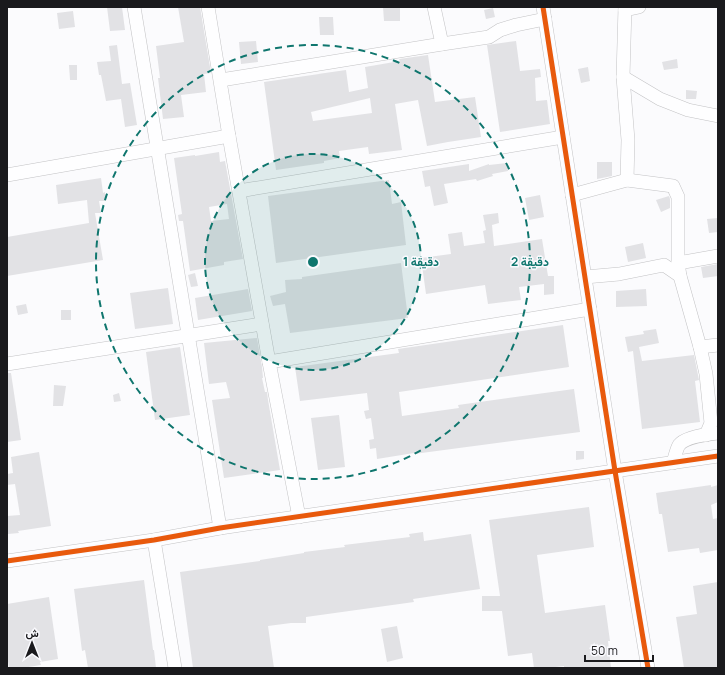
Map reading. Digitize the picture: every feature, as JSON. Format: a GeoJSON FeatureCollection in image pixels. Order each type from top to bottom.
{"type":"FeatureCollection","features":[{"type":"Feature","properties":{"kind":"street"},"geometry":{"type":"LineString","coordinates":[[134,7],[220,528]]}},
{"type":"Feature","properties":{"kind":"street"},"geometry":{"type":"LineString","coordinates":[[208,7],[262,324],[300,517]]}},
{"type":"Feature","properties":{"kind":"street"},"geometry":{"type":"LineString","coordinates":[[434,7],[442,44]]}},
{"type":"Feature","properties":{"kind":"street"},"geometry":{"type":"LineString","coordinates":[[628,180],[628,140],[623,77],[625,9],[639,7]]}},
{"type":"Feature","properties":{"kind":"street"},"geometry":{"type":"LineString","coordinates":[[221,80],[489,37],[500,30],[544,13],[584,277],[648,668]]}},
{"type":"Feature","properties":{"kind":"street"},"geometry":{"type":"LineString","coordinates":[[623,77],[660,99],[688,110],[718,116]]}},
{"type":"Feature","properties":{"kind":"street"},"geometry":{"type":"LineString","coordinates":[[7,175],[229,136]]}},
{"type":"Feature","properties":{"kind":"street"},"geometry":{"type":"LineString","coordinates":[[239,191],[563,137]]}},
{"type":"Feature","properties":{"kind":"street"},"geometry":{"type":"LineString","coordinates":[[572,195],[628,180],[673,186],[678,197],[678,262],[680,276],[706,374],[712,434],[685,440],[680,443],[673,463]]}},
{"type":"Feature","properties":{"kind":"street"},"geometry":{"type":"LineString","coordinates":[[678,262],[718,256]]}},
{"type":"Feature","properties":{"kind":"street"},"geometry":{"type":"LineString","coordinates":[[584,277],[619,274],[664,265],[680,276]]}},
{"type":"Feature","properties":{"kind":"street"},"geometry":{"type":"LineString","coordinates":[[269,362],[590,309]]}},
{"type":"Feature","properties":{"kind":"street"},"geometry":{"type":"LineString","coordinates":[[7,364],[262,324]]}},
{"type":"Feature","properties":{"kind":"street"},"geometry":{"type":"LineString","coordinates":[[700,347],[718,344]]}},
{"type":"Feature","properties":{"kind":"street"},"geometry":{"type":"LineString","coordinates":[[7,562],[154,540],[220,528],[718,456]]}},
{"type":"Feature","properties":{"kind":"street"},"geometry":{"type":"LineString","coordinates":[[154,540],[175,668]]}},
{"type":"Feature","properties":{"kind":"building"},"geometry":{"type":"Polygon","coordinates":[[[107,7],[122,7],[125,30],[110,31],[107,7]]]}},
{"type":"Feature","properties":{"kind":"building"},"geometry":{"type":"Polygon","coordinates":[[[178,7],[200,7],[211,73],[204,74],[206,92],[181,95],[184,117],[163,119],[156,46],[184,42],[178,7]]]}},
{"type":"Feature","properties":{"kind":"building"},"geometry":{"type":"Polygon","coordinates":[[[383,7],[400,7],[400,21],[384,21],[383,7]]]}},
{"type":"Feature","properties":{"kind":"building"},"geometry":{"type":"Polygon","coordinates":[[[493,8],[495,17],[486,19],[484,10],[493,8]]]}},
{"type":"Feature","properties":{"kind":"building"},"geometry":{"type":"Polygon","coordinates":[[[73,11],[75,27],[59,29],[57,13],[73,11]]]}},
{"type":"Feature","properties":{"kind":"building"},"geometry":{"type":"Polygon","coordinates":[[[319,17],[333,17],[334,35],[320,35],[319,17]]]}},
{"type":"Feature","properties":{"kind":"building"},"geometry":{"type":"Polygon","coordinates":[[[256,41],[258,62],[241,64],[239,42],[256,41]]]}},
{"type":"Feature","properties":{"kind":"building"},"geometry":{"type":"Polygon","coordinates":[[[516,41],[520,71],[540,69],[541,77],[535,78],[536,101],[547,100],[550,124],[500,132],[487,45],[516,41]]]}},
{"type":"Feature","properties":{"kind":"building"},"geometry":{"type":"Polygon","coordinates":[[[117,45],[122,84],[130,83],[137,125],[125,127],[121,99],[106,101],[101,75],[99,75],[97,62],[111,61],[109,46],[117,45]]]}},
{"type":"Feature","properties":{"kind":"building"},"geometry":{"type":"Polygon","coordinates":[[[428,55],[435,102],[475,97],[481,137],[427,146],[418,100],[395,104],[402,150],[369,154],[368,147],[339,151],[340,158],[324,161],[324,163],[276,170],[264,82],[346,70],[349,92],[368,88],[365,67],[400,61],[399,59],[428,55]],[[370,98],[311,112],[313,121],[372,113],[370,98]]]}},
{"type":"Feature","properties":{"kind":"building"},"geometry":{"type":"Polygon","coordinates":[[[677,59],[678,68],[664,70],[662,62],[677,59]]]}},
{"type":"Feature","properties":{"kind":"building"},"geometry":{"type":"Polygon","coordinates":[[[69,65],[77,65],[77,80],[70,80],[69,65]]]}},
{"type":"Feature","properties":{"kind":"building"},"geometry":{"type":"Polygon","coordinates":[[[588,67],[590,81],[581,83],[578,69],[588,67]]]}},
{"type":"Feature","properties":{"kind":"building"},"geometry":{"type":"Polygon","coordinates":[[[686,90],[697,91],[696,99],[686,99],[686,90]]]}},
{"type":"Feature","properties":{"kind":"building"},"geometry":{"type":"Polygon","coordinates":[[[219,152],[220,162],[225,161],[243,259],[224,262],[224,265],[190,271],[183,221],[179,221],[178,215],[182,214],[174,158],[219,152]],[[227,204],[209,207],[211,221],[229,219],[227,204]]]}},
{"type":"Feature","properties":{"kind":"building"},"geometry":{"type":"Polygon","coordinates":[[[597,162],[612,162],[612,176],[597,179],[597,162]]]}},
{"type":"Feature","properties":{"kind":"building"},"geometry":{"type":"Polygon","coordinates":[[[507,163],[508,171],[492,174],[493,176],[477,181],[476,179],[444,184],[448,203],[434,206],[430,186],[425,187],[422,171],[469,164],[469,171],[489,164],[507,163]]]}},
{"type":"Feature","properties":{"kind":"building"},"geometry":{"type":"Polygon","coordinates":[[[101,178],[103,193],[105,192],[106,201],[99,201],[101,213],[95,213],[103,260],[7,276],[7,237],[89,223],[87,200],[58,204],[56,185],[101,178]]]}},
{"type":"Feature","properties":{"kind":"building"},"geometry":{"type":"Polygon","coordinates":[[[389,180],[392,204],[401,202],[406,245],[276,263],[268,196],[389,180]]]}},
{"type":"Feature","properties":{"kind":"building"},"geometry":{"type":"Polygon","coordinates":[[[540,195],[544,217],[529,220],[525,198],[540,195]]]}},
{"type":"Feature","properties":{"kind":"building"},"geometry":{"type":"Polygon","coordinates":[[[669,196],[670,208],[661,212],[656,200],[669,196]]]}},
{"type":"Feature","properties":{"kind":"building"},"geometry":{"type":"Polygon","coordinates":[[[498,213],[499,223],[492,225],[494,246],[542,239],[548,276],[554,276],[554,294],[544,295],[544,284],[519,287],[521,300],[488,304],[485,285],[426,294],[421,258],[451,254],[448,234],[462,232],[464,246],[485,243],[483,231],[486,230],[483,215],[498,213]]]}},
{"type":"Feature","properties":{"kind":"building"},"geometry":{"type":"Polygon","coordinates":[[[718,218],[718,232],[709,233],[707,219],[718,218]]]}},
{"type":"Feature","properties":{"kind":"building"},"geometry":{"type":"Polygon","coordinates":[[[643,243],[646,258],[628,262],[625,247],[643,243]]]}},
{"type":"Feature","properties":{"kind":"building"},"geometry":{"type":"Polygon","coordinates":[[[401,263],[408,318],[290,333],[285,304],[273,306],[270,296],[286,292],[285,280],[302,279],[302,277],[401,263]]]}},
{"type":"Feature","properties":{"kind":"building"},"geometry":{"type":"Polygon","coordinates":[[[718,264],[718,276],[703,278],[701,267],[718,264]]]}},
{"type":"Feature","properties":{"kind":"building"},"geometry":{"type":"Polygon","coordinates":[[[195,273],[198,286],[191,287],[188,275],[195,273]]]}},
{"type":"Feature","properties":{"kind":"building"},"geometry":{"type":"Polygon","coordinates":[[[168,288],[173,324],[135,329],[130,293],[168,288]]]}},
{"type":"Feature","properties":{"kind":"building"},"geometry":{"type":"Polygon","coordinates":[[[248,289],[252,311],[198,320],[195,298],[248,289]]]}},
{"type":"Feature","properties":{"kind":"building"},"geometry":{"type":"Polygon","coordinates":[[[646,289],[647,306],[616,307],[616,291],[646,289]]]}},
{"type":"Feature","properties":{"kind":"building"},"geometry":{"type":"Polygon","coordinates":[[[26,304],[28,313],[18,315],[16,306],[26,304]]]}},
{"type":"Feature","properties":{"kind":"building"},"geometry":{"type":"Polygon","coordinates":[[[61,310],[71,310],[71,320],[61,320],[61,310]]]}},
{"type":"Feature","properties":{"kind":"building"},"geometry":{"type":"Polygon","coordinates":[[[563,325],[569,367],[399,392],[402,416],[459,408],[458,405],[574,389],[580,432],[377,459],[376,448],[370,449],[369,440],[374,439],[371,418],[366,419],[364,411],[369,410],[367,393],[300,401],[295,367],[399,353],[398,349],[563,325]]]}},
{"type":"Feature","properties":{"kind":"building"},"geometry":{"type":"Polygon","coordinates":[[[656,329],[659,343],[639,347],[642,361],[694,355],[699,380],[695,381],[700,422],[642,429],[633,351],[628,352],[625,337],[644,334],[643,331],[656,329]]]}},
{"type":"Feature","properties":{"kind":"building"},"geometry":{"type":"Polygon","coordinates":[[[257,338],[262,367],[262,378],[265,392],[267,392],[280,470],[224,478],[212,400],[230,398],[226,382],[209,384],[204,343],[257,338]]]}},
{"type":"Feature","properties":{"kind":"building"},"geometry":{"type":"Polygon","coordinates":[[[180,347],[190,415],[155,420],[146,352],[180,347]]]}},
{"type":"Feature","properties":{"kind":"building"},"geometry":{"type":"Polygon","coordinates":[[[7,373],[11,373],[21,440],[7,442],[7,373]]]}},
{"type":"Feature","properties":{"kind":"building"},"geometry":{"type":"Polygon","coordinates":[[[54,385],[66,386],[63,406],[53,406],[54,385]]]}},
{"type":"Feature","properties":{"kind":"building"},"geometry":{"type":"Polygon","coordinates":[[[119,393],[121,401],[114,402],[113,395],[119,393]]]}},
{"type":"Feature","properties":{"kind":"building"},"geometry":{"type":"Polygon","coordinates":[[[339,415],[345,467],[318,470],[311,418],[339,415]]]}},
{"type":"Feature","properties":{"kind":"building"},"geometry":{"type":"Polygon","coordinates":[[[576,451],[584,451],[584,459],[576,460],[576,451]]]}},
{"type":"Feature","properties":{"kind":"building"},"geometry":{"type":"Polygon","coordinates":[[[39,452],[51,526],[8,534],[7,516],[20,515],[15,484],[7,485],[7,474],[13,473],[11,457],[39,452]]]}},
{"type":"Feature","properties":{"kind":"building"},"geometry":{"type":"Polygon","coordinates":[[[711,485],[711,487],[718,485],[718,502],[711,505],[713,519],[718,518],[718,550],[700,553],[699,548],[668,552],[662,514],[659,514],[656,493],[711,485]]]}},
{"type":"Feature","properties":{"kind":"building"},"geometry":{"type":"Polygon","coordinates":[[[589,507],[594,547],[537,555],[545,613],[605,605],[610,641],[608,641],[611,668],[564,668],[564,666],[534,668],[532,653],[508,656],[502,611],[482,611],[482,596],[500,596],[489,520],[589,507]]]}},
{"type":"Feature","properties":{"kind":"building"},"geometry":{"type":"Polygon","coordinates":[[[423,532],[424,541],[471,534],[480,589],[413,599],[414,602],[306,617],[306,623],[268,626],[274,668],[193,668],[180,572],[345,547],[344,545],[410,537],[409,534],[423,532]]]}},
{"type":"Feature","properties":{"kind":"building"},"geometry":{"type":"Polygon","coordinates":[[[144,580],[156,668],[88,668],[85,650],[82,651],[74,589],[144,580]]]}},
{"type":"Feature","properties":{"kind":"building"},"geometry":{"type":"Polygon","coordinates":[[[718,582],[718,668],[684,668],[676,617],[697,614],[693,586],[718,582]]]}},
{"type":"Feature","properties":{"kind":"building"},"geometry":{"type":"Polygon","coordinates":[[[49,597],[58,659],[40,662],[41,665],[22,668],[9,668],[7,655],[7,604],[49,597]]]}},
{"type":"Feature","properties":{"kind":"building"},"geometry":{"type":"Polygon","coordinates":[[[397,626],[403,658],[387,662],[381,629],[397,626]]]}},
{"type":"Feature","properties":{"kind":"cycle path"},"geometry":{"type":"LineString","coordinates":[[543,7],[615,471],[648,668]]}},
{"type":"Feature","properties":{"kind":"cycle path"},"geometry":{"type":"LineString","coordinates":[[7,561],[154,540],[220,528],[718,456]]}}]}
